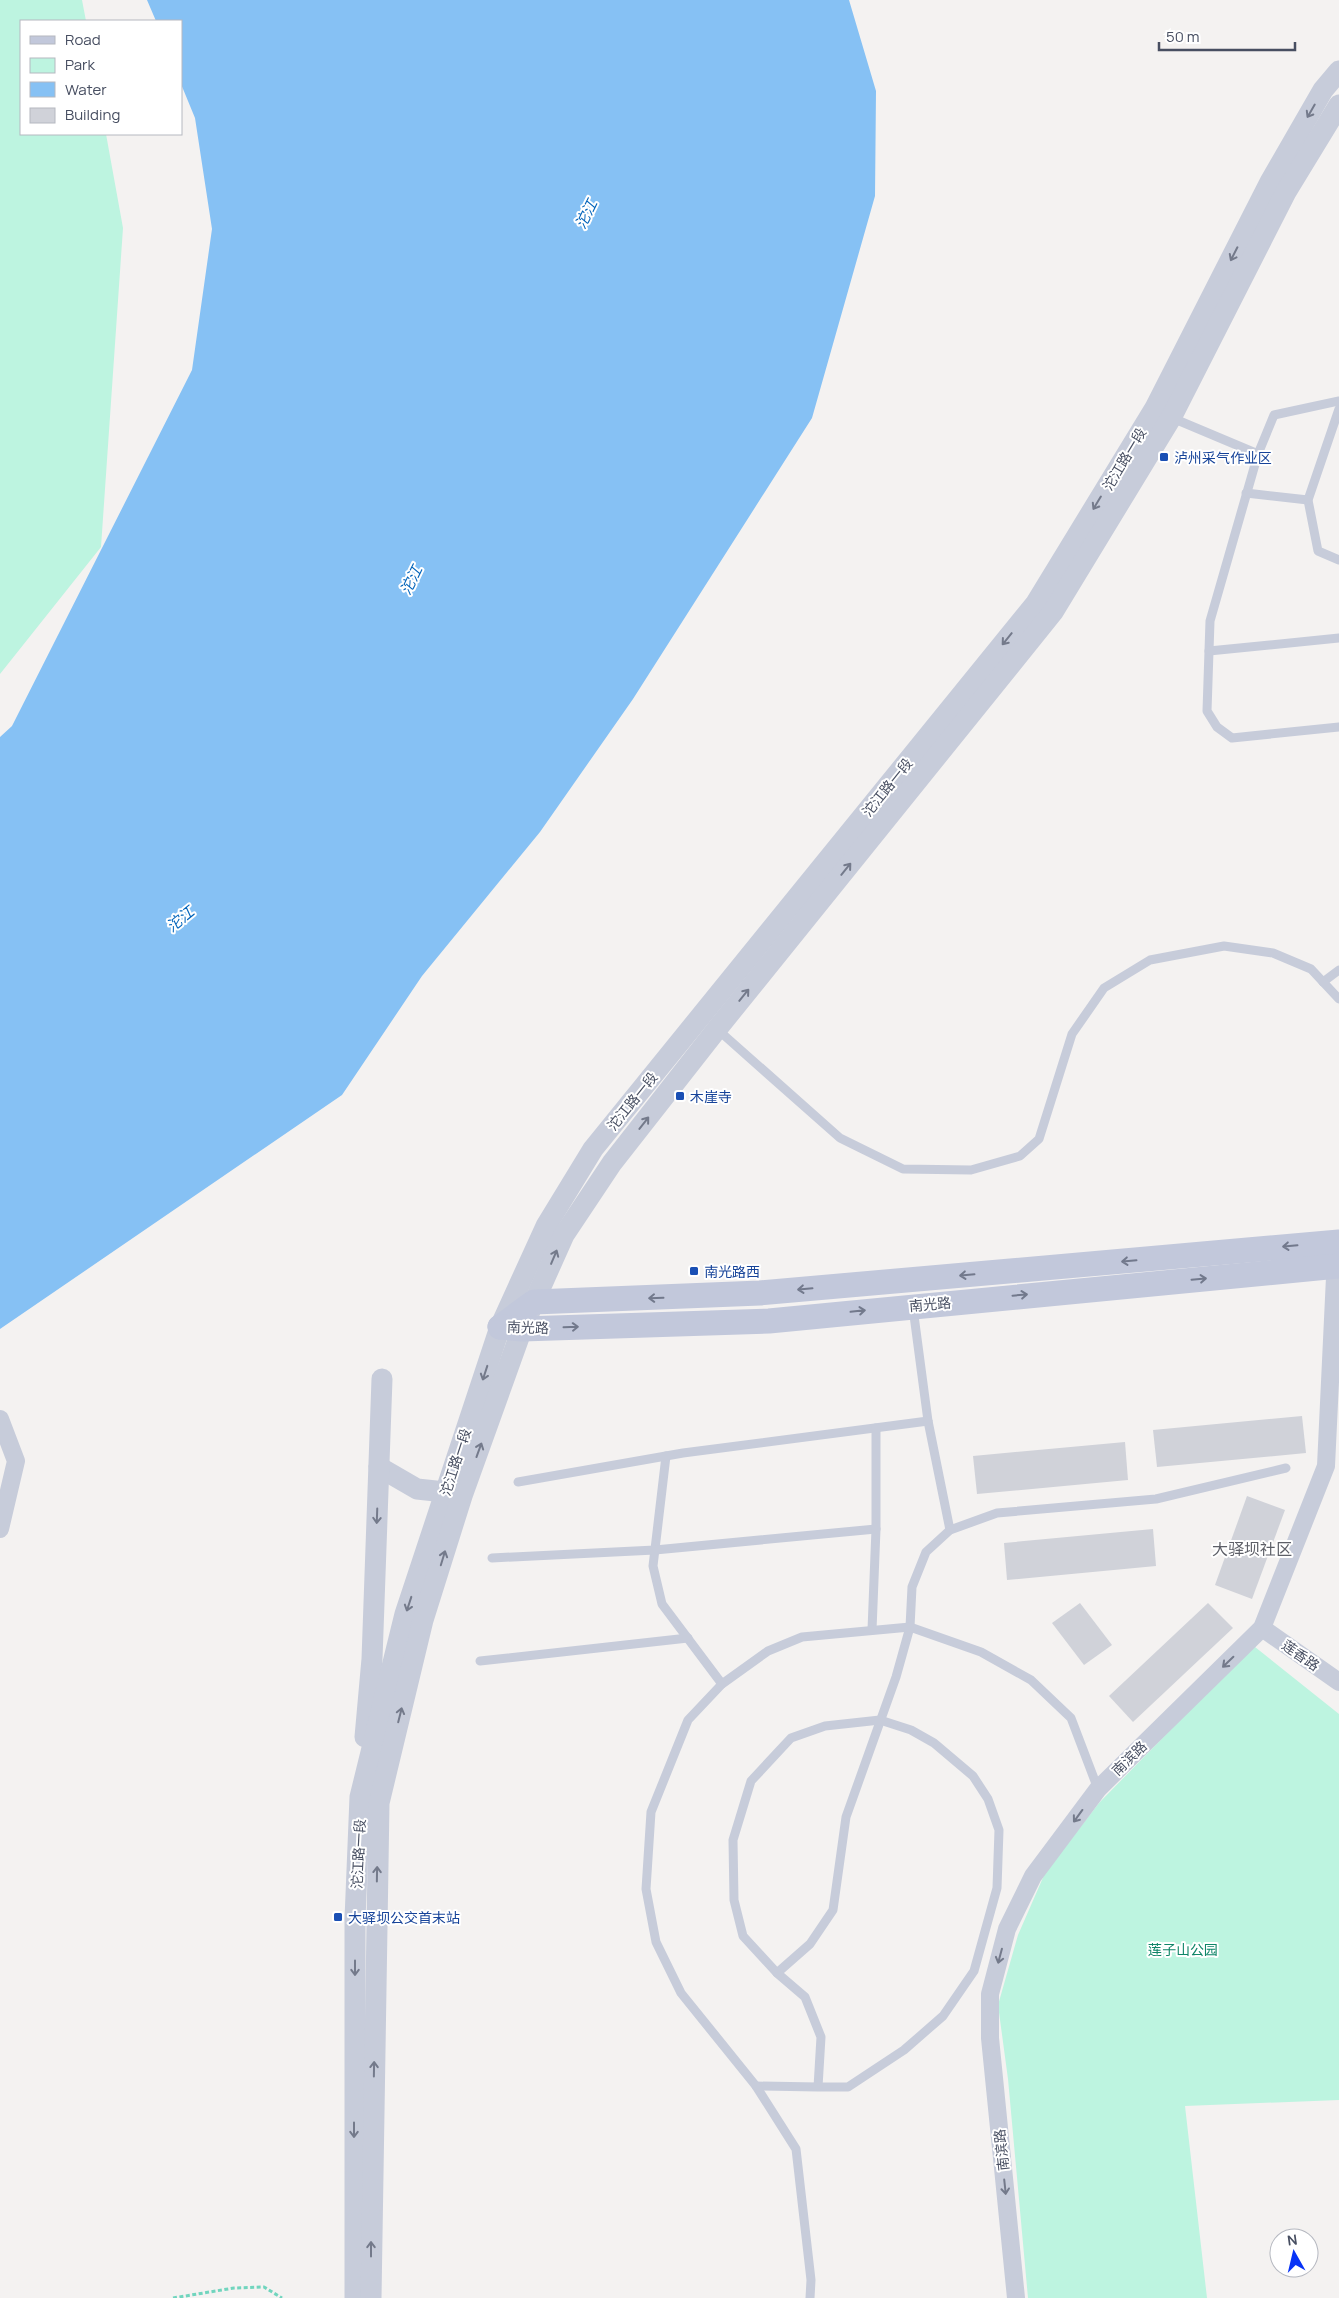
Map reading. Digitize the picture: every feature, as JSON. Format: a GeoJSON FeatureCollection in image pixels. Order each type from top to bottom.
{"type":"FeatureCollection","features":[{"type":"Feature","properties":{"kind":"main road","name":"南光路"},"geometry":{"type":"LineString","coordinates":[[511,1328],[534,1302],[760,1293],[1337,1254]]}},
{"type":"Feature","properties":{"kind":"main road","name":"南光路"},"geometry":{"type":"LineString","coordinates":[[511,1328],[769,1320],[912,1306],[1337,1254]]}},
{"type":"Feature","properties":{"kind":"street","name":"沱江路一段"},"geometry":{"type":"LineString","coordinates":[[371,2298],[370,1800],[511,1328],[546,1226],[594,1149],[1036,603],[1163,413],[1270,182],[1324,90],[1339,71]]}},
{"type":"Feature","properties":{"kind":"street","name":"沱江路一段"},"geometry":{"type":"LineString","coordinates":[[534,1302],[564,1235],[612,1163],[717,1029],[1053,612],[1286,192],[1339,105]]}},
{"type":"Feature","properties":{"kind":"street","name":"南滨路"},"geometry":{"type":"LineString","coordinates":[[1016,2298],[990,2038],[990,1994],[1007,1929],[1033,1876],[1098,1789],[1262,1628],[1326,1466],[1337,1254]]}},
{"type":"Feature","properties":{"kind":"street","name":"沱江路一段"},"geometry":{"type":"LineString","coordinates":[[355,2298],[355,1929],[380,1723],[405,1614],[445,1492],[511,1328]]}},
{"type":"Feature","properties":{"kind":"street"},"geometry":{"type":"LineString","coordinates":[[370,1800],[372,1659],[382,1379]]}},
{"type":"Feature","properties":{"kind":"street"},"geometry":{"type":"LineString","coordinates":[[0,1420],[16,1461],[0,1529]]}},
{"type":"Feature","properties":{"kind":"street"},"geometry":{"type":"LineString","coordinates":[[379,1467],[417,1489],[445,1492]]}},
{"type":"Feature","properties":{"kind":"street","name":"莲香路"},"geometry":{"type":"LineString","coordinates":[[1262,1628],[1339,1682]]}},
{"type":"Feature","properties":{"kind":"lane"},"geometry":{"type":"LineString","coordinates":[[1339,400],[1274,415],[1258,454],[1210,621],[1207,711],[1216,727],[1232,738],[1339,727]]}},
{"type":"Feature","properties":{"kind":"lane"},"geometry":{"type":"LineString","coordinates":[[1339,409],[1308,500],[1318,550],[1339,560]]}},
{"type":"Feature","properties":{"kind":"lane"},"geometry":{"type":"LineString","coordinates":[[1163,413],[1258,454]]}},
{"type":"Feature","properties":{"kind":"lane"},"geometry":{"type":"LineString","coordinates":[[1246,493],[1308,500]]}},
{"type":"Feature","properties":{"kind":"lane"},"geometry":{"type":"LineString","coordinates":[[1209,651],[1339,638]]}},
{"type":"Feature","properties":{"kind":"lane"},"geometry":{"type":"LineString","coordinates":[[703,1012],[717,1029],[840,1138],[903,1169],[970,1170],[1020,1156],[1039,1139],[1072,1034],[1104,988],[1150,960],[1224,946],[1273,953],[1311,969],[1339,998]]}},
{"type":"Feature","properties":{"kind":"lane"},"geometry":{"type":"LineString","coordinates":[[1323,982],[1339,970]]}},
{"type":"Feature","properties":{"kind":"lane"},"geometry":{"type":"LineString","coordinates":[[912,1306],[928,1421],[950,1530]]}},
{"type":"Feature","properties":{"kind":"lane"},"geometry":{"type":"LineString","coordinates":[[518,1482],[666,1456],[928,1421]]}},
{"type":"Feature","properties":{"kind":"lane"},"geometry":{"type":"LineString","coordinates":[[872,1630],[876,1529],[876,1428]]}},
{"type":"Feature","properties":{"kind":"lane"},"geometry":{"type":"LineString","coordinates":[[666,1456],[653,1566],[662,1604],[722,1684]]}},
{"type":"Feature","properties":{"kind":"lane"},"geometry":{"type":"LineString","coordinates":[[777,1973],[810,1944],[833,1910],[846,1817],[896,1677],[910,1627],[912,1587],[926,1552],[950,1530],[997,1513],[1156,1499],[1286,1468]]}},
{"type":"Feature","properties":{"kind":"lane"},"geometry":{"type":"LineString","coordinates":[[492,1558],[655,1550],[876,1529]]}},
{"type":"Feature","properties":{"kind":"lane"},"geometry":{"type":"LineString","coordinates":[[810,2298],[811,2280],[796,2149],[756,2086],[681,1993],[656,1942],[646,1889],[651,1812],[688,1720],[722,1684],[768,1651],[802,1637],[910,1627],[981,1652],[1031,1680],[1071,1718],[1098,1789]]}},
{"type":"Feature","properties":{"kind":"lane"},"geometry":{"type":"LineString","coordinates":[[480,1661],[688,1638]]}},
{"type":"Feature","properties":{"kind":"lane"},"geometry":{"type":"LineString","coordinates":[[756,2086],[818,2087],[848,2087],[904,2050],[943,2016],[974,1971],[997,1888],[999,1830],[988,1799],[973,1776],[934,1743],[910,1730],[880,1720],[825,1726],[791,1738],[751,1780],[733,1840],[734,1900],[743,1936],[777,1973],[805,1996],[821,2037],[818,2087]]}},
{"type":"Feature","properties":{"kind":"path"},"geometry":{"type":"LineString","coordinates":[[173,2298],[234,2288],[264,2287],[282,2298]]}},
{"type":"Feature","properties":{"kind":"green space"},"geometry":{"type":"Polygon","coordinates":[[[0,0],[82,0],[86,20],[20,20],[20,135],[106,135],[123,228],[101,547],[0,674],[0,0]]]}},
{"type":"Feature","properties":{"kind":"green space","name":"莲子山公园"},"geometry":{"type":"Polygon","coordinates":[[[1255,1647],[1339,1714],[1339,2100],[1185,2106],[1207,2298],[1028,2298],[1008,2079],[998,2005],[1018,1935],[1045,1873],[1099,1803],[1231,1668],[1255,1647]]]}},
{"type":"Feature","properties":{"kind":"water","name":"沱江"},"geometry":{"type":"Polygon","coordinates":[[[147,0],[849,0],[876,91],[875,196],[812,418],[633,699],[540,832],[422,976],[342,1095],[0,1329],[0,737],[12,726],[192,370],[212,229],[195,118],[182,86],[182,20],[156,20],[147,0]]]}},
{"type":"Feature","properties":{"kind":"building"},"geometry":{"type":"Polygon","coordinates":[[[1302,1416],[1306,1453],[1157,1467],[1153,1430],[1302,1416]]]}},
{"type":"Feature","properties":{"kind":"building"},"geometry":{"type":"Polygon","coordinates":[[[1125,1442],[1128,1480],[977,1494],[973,1456],[1125,1442]]]}},
{"type":"Feature","properties":{"kind":"building"},"geometry":{"type":"Polygon","coordinates":[[[1247,1496],[1285,1510],[1252,1599],[1215,1585],[1247,1496]]]}},
{"type":"Feature","properties":{"kind":"building"},"geometry":{"type":"Polygon","coordinates":[[[1153,1529],[1156,1566],[1007,1580],[1004,1543],[1153,1529]]]}},
{"type":"Feature","properties":{"kind":"building"},"geometry":{"type":"Polygon","coordinates":[[[1080,1603],[1112,1645],[1084,1665],[1052,1623],[1080,1603]]]}},
{"type":"Feature","properties":{"kind":"building"},"geometry":{"type":"Polygon","coordinates":[[[1208,1603],[1233,1628],[1133,1722],[1109,1696],[1208,1603]]]}},
{"type":"Feature","properties":{"kind":"place","name":"泸州采气作业区"},"geometry":{"type":"Point","coordinates":[1164,457]}},
{"type":"Feature","properties":{"kind":"place","name":"木崖寺"},"geometry":{"type":"Point","coordinates":[680,1096]}},
{"type":"Feature","properties":{"kind":"place","name":"南光路西"},"geometry":{"type":"Point","coordinates":[694,1271]}},
{"type":"Feature","properties":{"kind":"place","name":"大驿坝公交首末站"},"geometry":{"type":"Point","coordinates":[338,1917]}},
{"type":"Feature","properties":{"kind":"district","name":"大驿坝社区"},"geometry":{"type":"Point","coordinates":[1252,1549]}}]}
